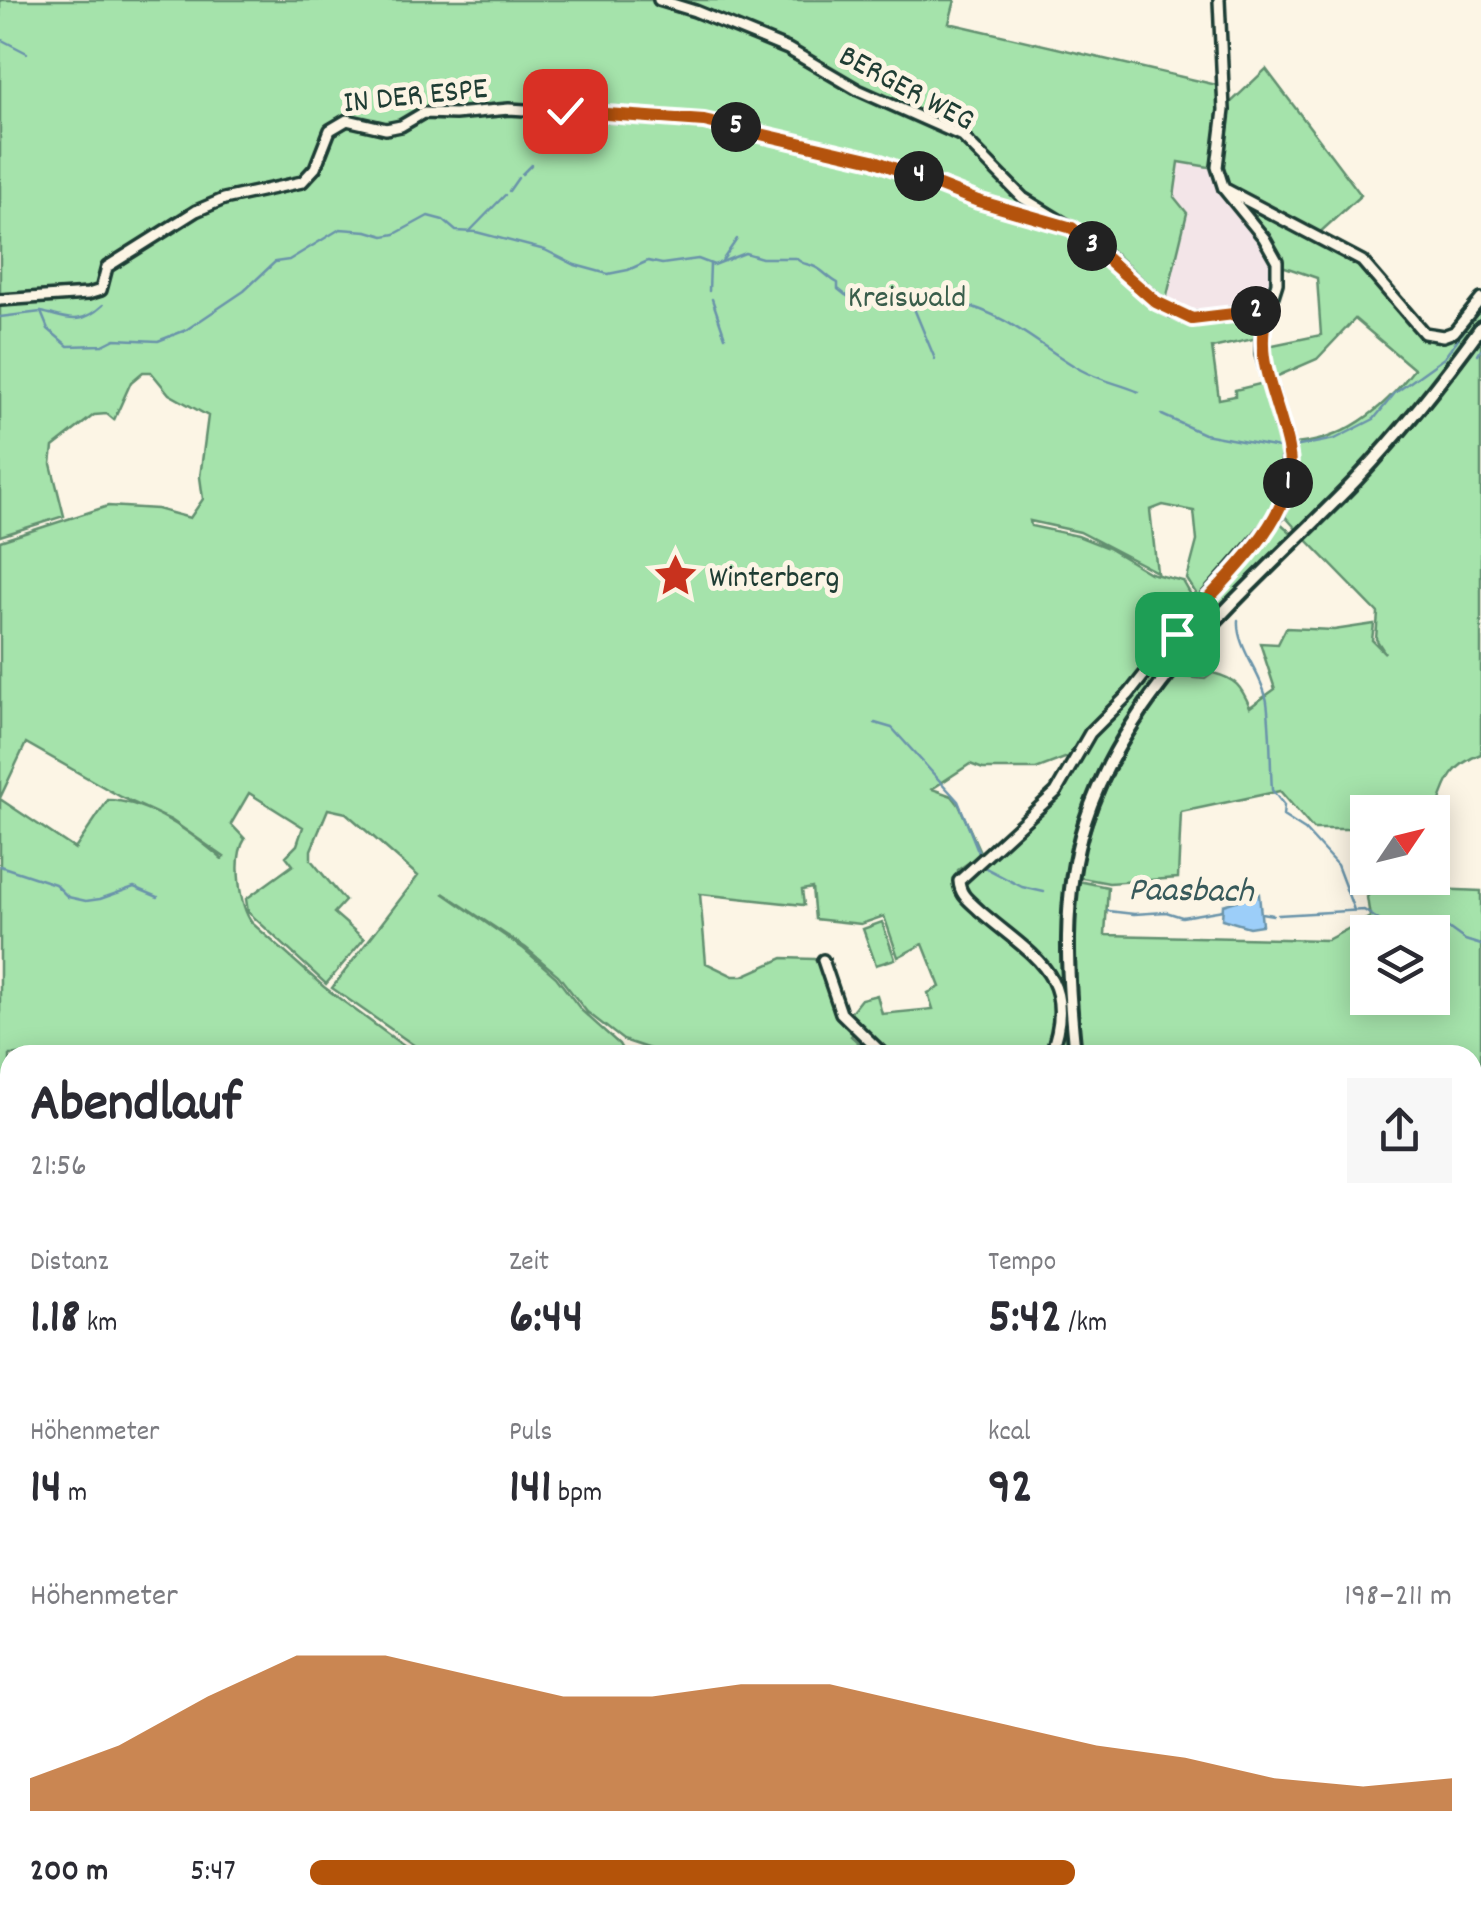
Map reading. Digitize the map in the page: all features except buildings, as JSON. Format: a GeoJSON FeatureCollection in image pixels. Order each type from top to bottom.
{"type":"FeatureCollection","features":[{"type":"Feature","properties":{"kind":"main road"},"geometry":{"type":"LineString","coordinates":[[1074,1045],[1068,953],[1074,872],[1086,821],[1124,740],[1189,652],[1378,456],[1481,327]]}},
{"type":"Feature","properties":{"kind":"street","name":"BERGER WEG"},"geometry":{"type":"LineString","coordinates":[[659,0],[788,49],[858,90],[962,136],[1023,198],[1072,228],[1156,302],[1174,312],[1192,319],[1267,310]]}},
{"type":"Feature","properties":{"kind":"street"},"geometry":{"type":"LineString","coordinates":[[1053,1045],[1060,1024],[1054,980],[1030,950],[962,894],[959,880],[1056,792],[1090,734],[1129,694],[1200,604],[1278,515],[1287,488],[1288,449],[1261,353],[1267,310],[1278,283],[1277,261],[1264,238],[1224,189],[1217,167],[1224,110],[1219,0]]}},
{"type":"Feature","properties":{"kind":"street","name":"IN DER ESPE"},"geometry":{"type":"LineString","coordinates":[[0,300],[101,290],[107,266],[196,211],[224,200],[302,182],[315,168],[330,130],[348,120],[378,128],[401,126],[422,113],[509,109],[704,121],[873,160],[978,201],[1072,228]]}},
{"type":"Feature","properties":{"kind":"street"},"geometry":{"type":"LineString","coordinates":[[1224,189],[1362,262],[1424,332],[1443,336],[1454,332],[1481,299]]}},
{"type":"Feature","properties":{"kind":"street"},"geometry":{"type":"LineString","coordinates":[[823,960],[841,1013],[874,1045]]}},
{"type":"Feature","properties":{"kind":"shaded area"},"geometry":{"type":"Polygon","coordinates":[[[1179,162],[1215,168],[1263,239],[1274,261],[1275,282],[1265,308],[1193,315],[1181,312],[1166,300],[1187,214],[1174,198],[1179,162]]]}},
{"type":"Feature","properties":{"kind":"green space","name":"Kreiswald"},"geometry":{"type":"Polygon","coordinates":[[[0,0],[661,0],[733,28],[735,23],[672,0],[955,0],[949,23],[1221,86],[1215,168],[1179,162],[1174,197],[1187,213],[1166,300],[1109,248],[1106,256],[1156,304],[1192,321],[1264,311],[1258,338],[1212,348],[1219,399],[1235,396],[1235,390],[1268,382],[1287,450],[1288,472],[1283,493],[1262,532],[1200,600],[1187,579],[1197,541],[1194,511],[1163,505],[1150,510],[1157,572],[1080,532],[1030,521],[1031,526],[1078,536],[1108,548],[1150,573],[1183,581],[1196,604],[1135,685],[1088,732],[1073,755],[1036,769],[983,769],[970,764],[932,789],[952,796],[959,805],[981,854],[958,870],[959,894],[1049,976],[1057,997],[1057,1022],[1051,1045],[875,1045],[846,1018],[861,999],[877,995],[882,1014],[933,1009],[928,993],[940,987],[923,944],[898,957],[884,916],[861,924],[815,919],[812,888],[802,890],[804,905],[700,894],[706,963],[733,976],[743,976],[783,958],[814,959],[826,972],[838,1012],[855,1031],[851,1036],[859,1043],[864,1039],[871,1045],[638,1045],[623,1040],[587,1012],[558,975],[526,948],[443,893],[524,949],[620,1045],[414,1045],[332,988],[418,876],[346,813],[328,809],[311,850],[311,860],[345,901],[334,913],[364,939],[326,984],[248,912],[246,899],[293,865],[286,856],[297,845],[303,827],[249,793],[231,824],[245,839],[239,857],[239,881],[247,915],[324,987],[402,1045],[0,1045],[0,799],[75,849],[108,800],[152,811],[26,743],[0,798],[0,541],[108,506],[157,509],[190,518],[203,499],[200,477],[208,416],[169,394],[151,372],[143,372],[131,382],[114,420],[107,414],[94,415],[53,447],[51,464],[64,516],[0,536],[0,0]],[[155,813],[224,857],[171,820],[155,813]]]}},
{"type":"Feature","properties":{"kind":"green space"},"geometry":{"type":"Polygon","coordinates":[[[1266,69],[1361,195],[1317,235],[1227,188],[1220,168],[1227,106],[1266,69]]]}},
{"type":"Feature","properties":{"kind":"green space"},"geometry":{"type":"Polygon","coordinates":[[[1229,193],[1361,263],[1423,334],[1444,338],[1462,334],[1481,305],[1480,320],[1397,428],[1299,532],[1282,513],[1292,470],[1290,444],[1327,437],[1360,421],[1414,369],[1355,319],[1317,359],[1271,379],[1263,347],[1321,335],[1317,278],[1279,265],[1229,193]]]}},
{"type":"Feature","properties":{"kind":"green space"},"geometry":{"type":"Polygon","coordinates":[[[1481,335],[1481,754],[1460,765],[1442,795],[1350,795],[1350,829],[1313,829],[1280,791],[1181,812],[1178,878],[1109,883],[1077,877],[1114,770],[1141,723],[1176,676],[1205,679],[1213,673],[1227,678],[1240,689],[1250,707],[1275,689],[1260,643],[1278,644],[1286,628],[1334,630],[1374,624],[1372,640],[1385,653],[1376,639],[1378,613],[1305,538],[1418,419],[1481,335]]]}},
{"type":"Feature","properties":{"kind":"green space"},"geometry":{"type":"Polygon","coordinates":[[[1278,521],[1295,536],[1231,600],[1107,759],[1064,912],[1070,1045],[1056,1045],[1062,1003],[1059,985],[1050,969],[973,902],[962,882],[1042,811],[1095,733],[1136,690],[1202,605],[1278,521]]]}},
{"type":"Feature","properties":{"kind":"green space"},"geometry":{"type":"Polygon","coordinates":[[[1078,881],[1108,887],[1105,935],[1327,940],[1350,928],[1350,1015],[1450,1015],[1450,915],[1370,915],[1367,897],[1481,891],[1481,1045],[1080,1045],[1074,968],[1078,881]]]}},
{"type":"Feature","properties":{"kind":"green space"},"geometry":{"type":"Polygon","coordinates":[[[882,922],[895,959],[876,965],[863,929],[882,922]]]}},
{"type":"Feature","properties":{"kind":"water"},"geometry":{"type":"Polygon","coordinates":[[[1259,894],[1262,925],[1249,927],[1222,919],[1223,905],[1259,894]]]}},
{"type":"Feature","properties":{"kind":"waterway"},"geometry":{"type":"LineString","coordinates":[[0,39],[27,53]]}},
{"type":"Feature","properties":{"kind":"waterway"},"geometry":{"type":"LineString","coordinates":[[522,174],[531,165]]}},
{"type":"Feature","properties":{"kind":"waterway"},"geometry":{"type":"LineString","coordinates":[[509,191],[518,178]]}},
{"type":"Feature","properties":{"kind":"waterway"},"geometry":{"type":"LineString","coordinates":[[469,232],[505,195]]}},
{"type":"Feature","properties":{"kind":"waterway"},"geometry":{"type":"LineString","coordinates":[[0,317],[41,312],[48,329],[68,346],[103,345],[115,339],[158,341],[186,330],[244,291],[275,262],[289,260],[340,229],[384,236],[428,216],[443,220],[456,231],[476,232],[545,250],[575,265],[608,274],[648,261],[662,264],[698,259],[714,265],[745,253],[762,258],[796,258],[821,270],[838,283],[838,289],[865,303],[944,301],[977,308],[1081,370],[1139,392]]}},
{"type":"Feature","properties":{"kind":"waterway"},"geometry":{"type":"LineString","coordinates":[[722,261],[737,239]]}},
{"type":"Feature","properties":{"kind":"waterway"},"geometry":{"type":"LineString","coordinates":[[709,291],[710,264]]}},
{"type":"Feature","properties":{"kind":"waterway"},"geometry":{"type":"LineString","coordinates":[[712,299],[725,337]]}},
{"type":"Feature","properties":{"kind":"waterway"},"geometry":{"type":"LineString","coordinates":[[41,312],[79,319],[103,305]]}},
{"type":"Feature","properties":{"kind":"waterway"},"geometry":{"type":"LineString","coordinates":[[913,306],[935,359]]}},
{"type":"Feature","properties":{"kind":"waterway"},"geometry":{"type":"LineString","coordinates":[[1294,447],[1335,439],[1374,419],[1395,393],[1444,358],[1481,307]]}},
{"type":"Feature","properties":{"kind":"waterway"},"geometry":{"type":"LineString","coordinates":[[1478,354],[1481,349]]}},
{"type":"Feature","properties":{"kind":"waterway"},"geometry":{"type":"LineString","coordinates":[[1162,415],[1204,434],[1279,448]]}},
{"type":"Feature","properties":{"kind":"waterway"},"geometry":{"type":"LineString","coordinates":[[1238,620],[1241,641],[1267,702],[1272,790],[1284,805],[1283,816],[1305,830],[1337,865],[1354,910]]}},
{"type":"Feature","properties":{"kind":"waterway","name":"Paasbach"},"geometry":{"type":"LineString","coordinates":[[875,723],[892,728],[958,801],[979,853]]}},
{"type":"Feature","properties":{"kind":"waterway"},"geometry":{"type":"LineString","coordinates":[[0,866],[55,884],[68,897],[86,901],[134,887],[158,897]]}},
{"type":"Feature","properties":{"kind":"waterway","name":"Paasbach"},"geometry":{"type":"LineString","coordinates":[[982,866],[1022,887],[1044,892]]}},
{"type":"Feature","properties":{"kind":"waterway","name":"Paasbach"},"geometry":{"type":"LineString","coordinates":[[1108,911],[1166,912],[1182,917],[1223,910]]}},
{"type":"Feature","properties":{"kind":"waterway","name":"Paasbach"},"geometry":{"type":"LineString","coordinates":[[1278,915],[1364,910],[1383,923],[1412,921],[1429,927],[1447,927],[1465,940],[1481,945]]}},
{"type":"Feature","properties":{"kind":"waterway","name":"Paasbach"},"geometry":{"type":"LineString","coordinates":[[1261,913],[1273,915]]}},
{"type":"Feature","properties":{"kind":"place","name":"Winterberg"},"geometry":{"type":"Point","coordinates":[676,575]}},
{"type":"Feature","properties":{"kind":"route"},"geometry":{"type":"LineString","coordinates":[[565,111],[704,121],[873,160],[978,201],[1072,228],[1156,302],[1192,319],[1267,310],[1261,353],[1290,459],[1287,488],[1278,515],[1177,634]]}}]}
